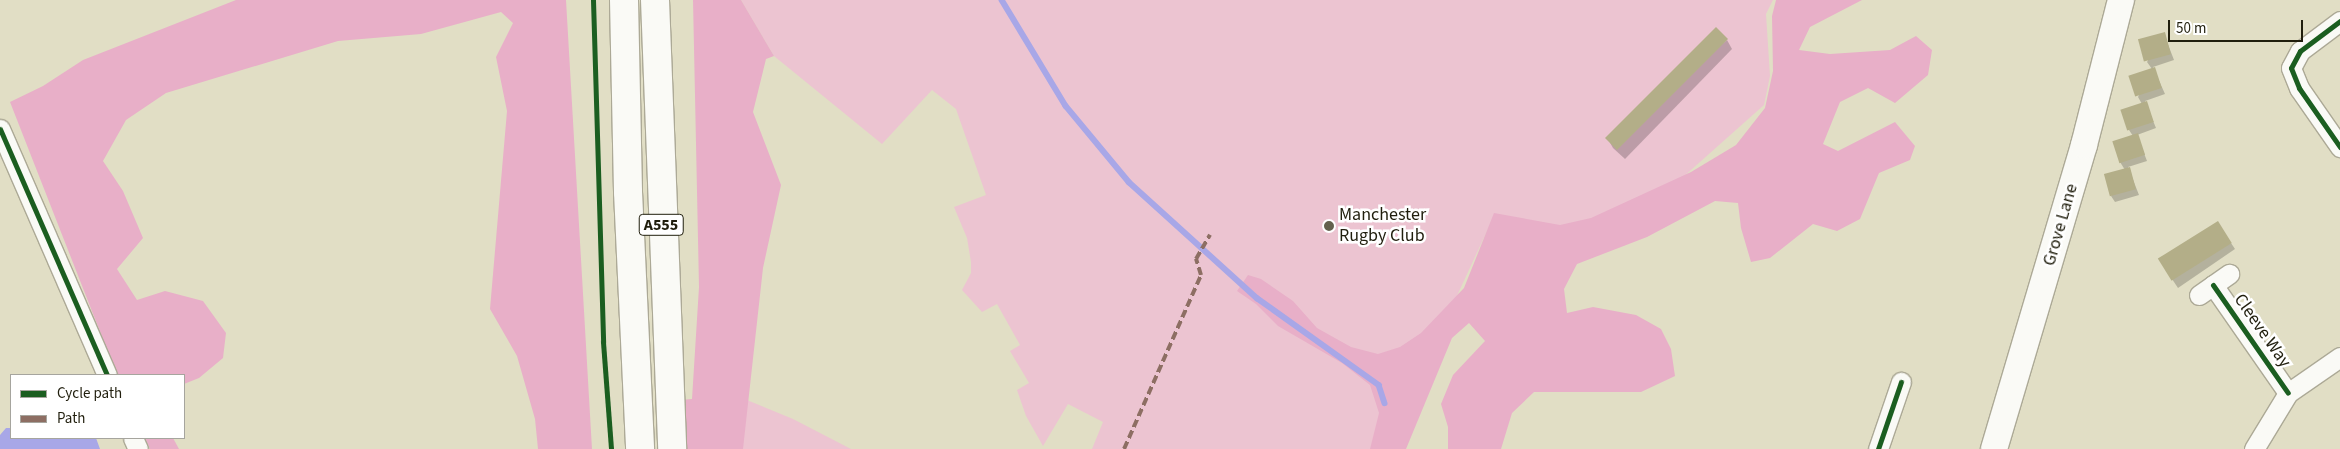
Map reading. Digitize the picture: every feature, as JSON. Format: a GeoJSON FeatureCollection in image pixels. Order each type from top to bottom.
{"type":"FeatureCollection","features":[{"type":"Feature","properties":{"kind":"highway","name":"A555"},"geometry":{"type":"LineString","coordinates":[[624,0],[628,192],[640,449]]}},
{"type":"Feature","properties":{"kind":"highway","name":"A555"},"geometry":{"type":"LineString","coordinates":[[655,0],[672,449]]}},
{"type":"Feature","properties":{"kind":"main road","name":"Grove Lane"},"geometry":{"type":"LineString","coordinates":[[2002,445],[2084,145],[2121,0]]}},
{"type":"Feature","properties":{"kind":"street"},"geometry":{"type":"LineString","coordinates":[[2340,21],[2300,51],[2291,68],[2298,88],[2340,148]]}},
{"type":"Feature","properties":{"kind":"street"},"geometry":{"type":"LineString","coordinates":[[0,129],[107,374]]}},
{"type":"Feature","properties":{"kind":"street","name":"Cleeve Way"},"geometry":{"type":"LineString","coordinates":[[2229,274],[2206,290],[2288,393]]}},
{"type":"Feature","properties":{"kind":"street"},"geometry":{"type":"LineString","coordinates":[[2254,449],[2288,393],[2340,357]]}},
{"type":"Feature","properties":{"kind":"street"},"geometry":{"type":"LineString","coordinates":[[1878,449],[1901,382]]}},
{"type":"Feature","properties":{"kind":"shaded area"},"geometry":{"type":"Polygon","coordinates":[[[236,0],[566,0],[592,449],[538,449],[535,419],[517,356],[490,309],[507,111],[496,57],[513,23],[501,12],[421,34],[338,41],[166,93],[126,120],[103,161],[123,191],[143,238],[117,269],[137,300],[165,291],[203,301],[226,333],[223,358],[199,378],[185,384],[185,374],[117,374],[10,102],[43,86],[83,60],[236,0]]]}},
{"type":"Feature","properties":{"kind":"shaded area"},"geometry":{"type":"Polygon","coordinates":[[[693,0],[741,0],[774,56],[766,59],[753,112],[781,185],[763,268],[743,449],[684,449],[680,400],[692,399],[699,287],[693,0]]]}},
{"type":"Feature","properties":{"kind":"shaded area","name":"Manchester Rugby Club"},"geometry":{"type":"Polygon","coordinates":[[[741,0],[1773,0],[1766,14],[1770,76],[1764,105],[1664,194],[1566,235],[1493,218],[1386,449],[1092,449],[1103,422],[1068,404],[1043,446],[1026,416],[1017,390],[1029,383],[1010,351],[1020,345],[997,304],[982,312],[962,290],[971,273],[971,262],[967,238],[954,207],[986,195],[956,109],[932,90],[882,144],[774,56],[741,0]]]}},
{"type":"Feature","properties":{"kind":"shaded area"},"geometry":{"type":"Polygon","coordinates":[[[1776,0],[1862,0],[1810,27],[1799,50],[1830,54],[1890,50],[1916,36],[1932,50],[1928,75],[1895,103],[1868,88],[1840,102],[1823,144],[1838,151],[1895,122],[1915,146],[1910,160],[1879,173],[1860,219],[1837,231],[1813,224],[1770,258],[1751,262],[1741,228],[1738,203],[1715,201],[1647,237],[1577,264],[1564,289],[1567,313],[1593,307],[1636,315],[1661,329],[1671,349],[1675,376],[1641,392],[1534,392],[1512,413],[1501,449],[1448,449],[1448,427],[1441,404],[1453,375],[1485,341],[1469,323],[1452,338],[1406,449],[1370,449],[1379,413],[1370,385],[1342,363],[1278,326],[1256,304],[1237,291],[1248,275],[1261,279],[1293,301],[1317,328],[1351,347],[1378,354],[1400,347],[1421,333],[1464,288],[1494,213],[1560,225],[1591,218],[1691,172],[1736,145],[1765,108],[1773,71],[1772,16],[1776,0]]]}},
{"type":"Feature","properties":{"kind":"shaded area"},"geometry":{"type":"Polygon","coordinates":[[[737,396],[793,419],[851,449],[724,449],[737,396]]]}},
{"type":"Feature","properties":{"kind":"shaded area"},"geometry":{"type":"Polygon","coordinates":[[[145,439],[174,439],[179,449],[150,449],[145,439]]]}},
{"type":"Feature","properties":{"kind":"water"},"geometry":{"type":"Polygon","coordinates":[[[6,428],[10,428],[10,439],[96,439],[100,449],[0,449],[0,435],[6,428]]]}},
{"type":"Feature","properties":{"kind":"building"},"geometry":{"type":"Polygon","coordinates":[[[1716,27],[1728,39],[1617,150],[1605,138],[1716,27]]]}},
{"type":"Feature","properties":{"kind":"building"},"geometry":{"type":"Polygon","coordinates":[[[2165,32],[2171,54],[2144,61],[2138,39],[2165,32]]]}},
{"type":"Feature","properties":{"kind":"building"},"geometry":{"type":"Polygon","coordinates":[[[2155,67],[2162,88],[2135,97],[2128,76],[2155,67]]]}},
{"type":"Feature","properties":{"kind":"building"},"geometry":{"type":"Polygon","coordinates":[[[2147,101],[2154,122],[2127,131],[2120,110],[2147,101]]]}},
{"type":"Feature","properties":{"kind":"building"},"geometry":{"type":"Polygon","coordinates":[[[2138,133],[2145,155],[2119,163],[2112,141],[2138,133]]]}},
{"type":"Feature","properties":{"kind":"building"},"geometry":{"type":"Polygon","coordinates":[[[2130,167],[2136,189],[2110,196],[2104,174],[2130,167]]]}},
{"type":"Feature","properties":{"kind":"building"},"geometry":{"type":"Polygon","coordinates":[[[2218,221],[2232,243],[2172,281],[2158,259],[2218,221]]]}},
{"type":"Feature","properties":{"kind":"waterway"},"geometry":{"type":"LineString","coordinates":[[1002,0],[1066,106],[1129,182],[1257,298],[1379,385],[1385,403]]}},
{"type":"Feature","properties":{"kind":"marked path"},"geometry":{"type":"LineString","coordinates":[[1124,449],[1201,275],[1196,259],[1210,235]]}},
{"type":"Feature","properties":{"kind":"cycle path"},"geometry":{"type":"LineString","coordinates":[[593,0],[603,342],[611,449]]}},
{"type":"Feature","properties":{"kind":"cycle path"},"geometry":{"type":"LineString","coordinates":[[2340,21],[2300,51],[2291,68],[2299,88],[2340,147]]}},
{"type":"Feature","properties":{"kind":"cycle path"},"geometry":{"type":"LineString","coordinates":[[0,129],[107,374]]}},
{"type":"Feature","properties":{"kind":"cycle path"},"geometry":{"type":"LineString","coordinates":[[2213,285],[2288,393]]}},
{"type":"Feature","properties":{"kind":"cycle path"},"geometry":{"type":"LineString","coordinates":[[1878,449],[1901,382]]}},
{"type":"Feature","properties":{"kind":"place","name":"Manchester Rugby Club"},"geometry":{"type":"Point","coordinates":[1329,226]}}]}
